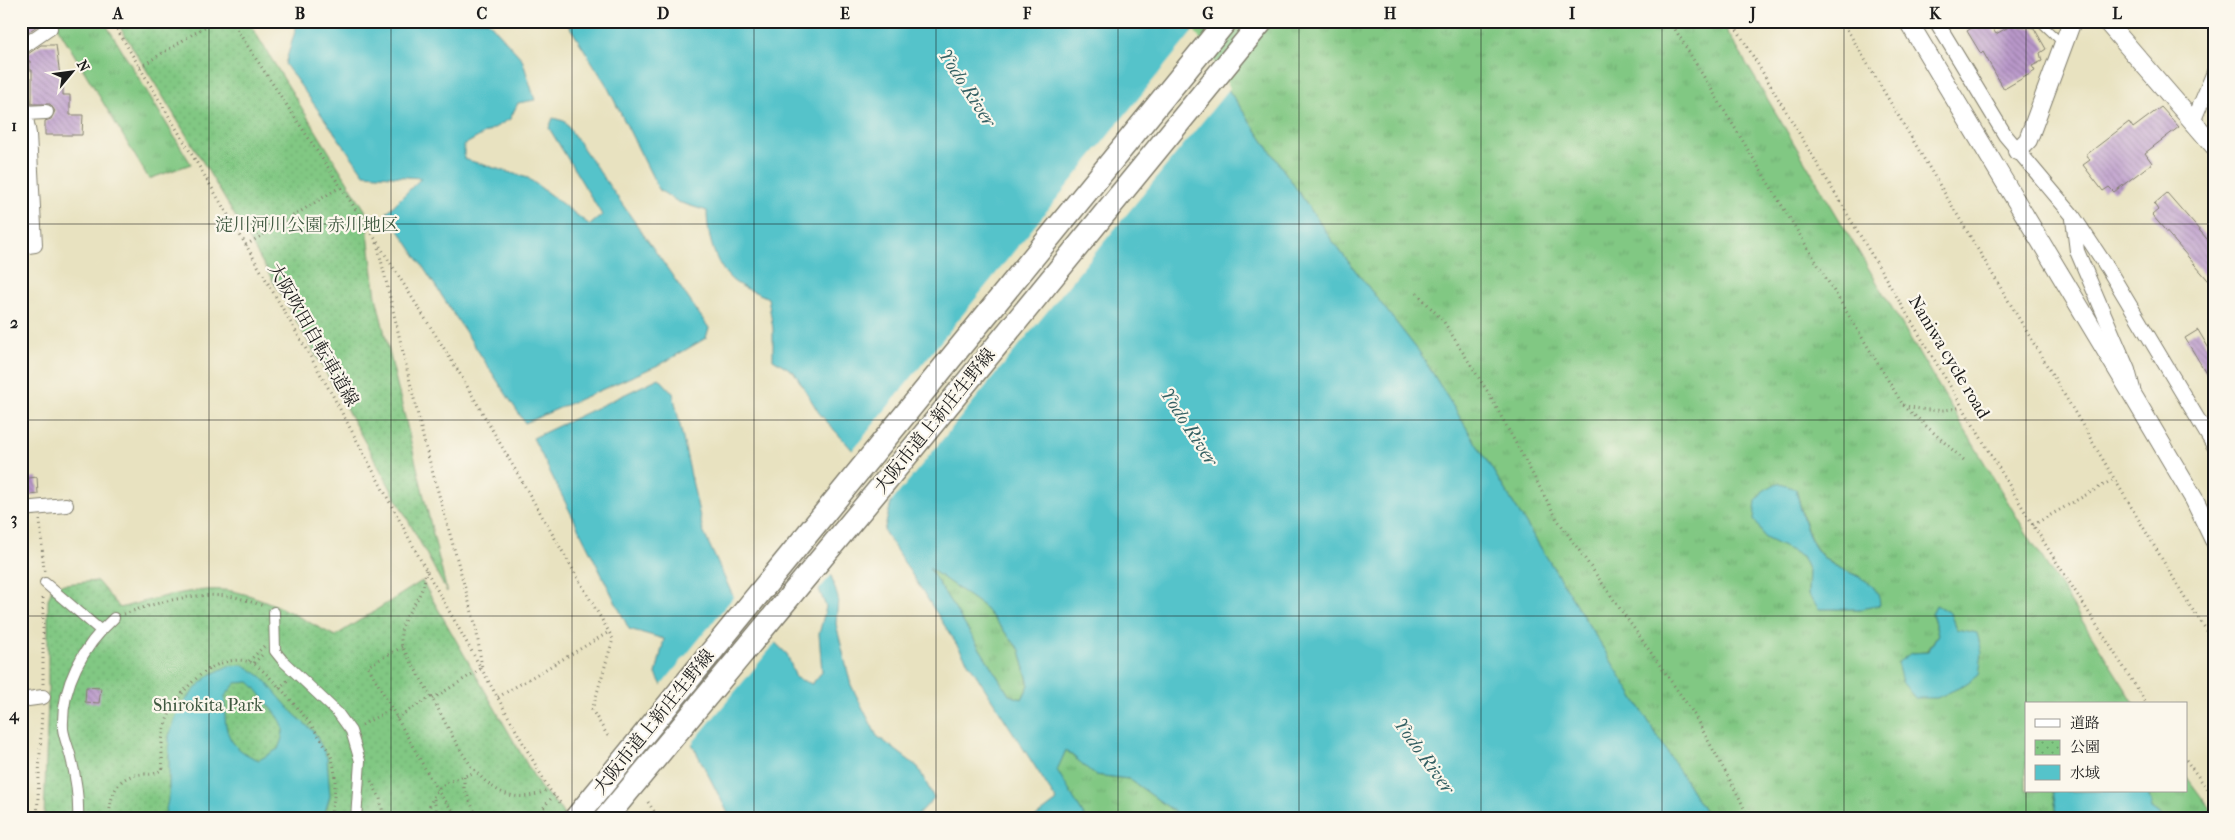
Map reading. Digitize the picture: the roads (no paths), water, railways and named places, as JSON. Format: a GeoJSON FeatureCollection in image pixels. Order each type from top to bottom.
{"type":"FeatureCollection","features":[{"type":"Feature","properties":{"kind":"main road","name":"大阪市道上新庄生野線"},"geometry":{"type":"LineString","coordinates":[[569,812],[1226,21]]}},
{"type":"Feature","properties":{"kind":"main road","name":"大阪市道上新庄生野線"},"geometry":{"type":"LineString","coordinates":[[605,819],[913,448],[1262,21]]}},
{"type":"Feature","properties":{"kind":"street"},"geometry":{"type":"LineString","coordinates":[[1908,21],[2194,499],[2214,540]]}},
{"type":"Feature","properties":{"kind":"street"},"geometry":{"type":"LineString","coordinates":[[1936,21],[1993,116],[2017,151],[2073,216],[2107,267],[2214,446]]}},
{"type":"Feature","properties":{"kind":"street"},"geometry":{"type":"LineString","coordinates":[[2017,151],[2028,140],[2072,21]]}},
{"type":"Feature","properties":{"kind":"street"},"geometry":{"type":"LineString","coordinates":[[2106,21],[2214,146]]}},
{"type":"Feature","properties":{"kind":"street"},"geometry":{"type":"LineString","coordinates":[[21,48],[50,29]]}},
{"type":"Feature","properties":{"kind":"street"},"geometry":{"type":"LineString","coordinates":[[2193,122],[2214,72]]}},
{"type":"Feature","properties":{"kind":"street"},"geometry":{"type":"LineString","coordinates":[[21,82],[24,113],[29,134],[27,191],[35,245],[21,247]]}},
{"type":"Feature","properties":{"kind":"street"},"geometry":{"type":"LineString","coordinates":[[24,113],[46,112]]}},
{"type":"Feature","properties":{"kind":"street"},"geometry":{"type":"LineString","coordinates":[[2073,216],[2077,251],[2128,370],[2135,399]]}},
{"type":"Feature","properties":{"kind":"street"},"geometry":{"type":"LineString","coordinates":[[21,509],[66,505]]}},
{"type":"Feature","properties":{"kind":"street"},"geometry":{"type":"LineString","coordinates":[[45,583],[100,630]]}},
{"type":"Feature","properties":{"kind":"street"},"geometry":{"type":"LineString","coordinates":[[274,612],[275,650],[283,661],[338,713],[351,731],[360,760],[356,819]]}},
{"type":"Feature","properties":{"kind":"street"},"geometry":{"type":"LineString","coordinates":[[78,819],[78,791],[63,729],[67,691],[81,655],[100,630],[114,618]]}},
{"type":"Feature","properties":{"kind":"street"},"geometry":{"type":"LineString","coordinates":[[21,700],[43,697]]}},
{"type":"Feature","properties":{"kind":"lane"},"geometry":{"type":"LineString","coordinates":[[2030,21],[2040,22],[2062,44]]}},
{"type":"Feature","properties":{"kind":"water"},"geometry":{"type":"Polygon","coordinates":[[[307,21],[488,21],[522,59],[535,100],[518,103],[510,119],[464,145],[464,159],[528,178],[590,225],[602,215],[549,128],[553,118],[564,121],[709,328],[706,338],[663,363],[525,423],[387,212],[421,178],[364,174],[285,64],[297,25],[307,21]]]}},
{"type":"Feature","properties":{"kind":"water","name":"Yodo River"},"geometry":{"type":"Polygon","coordinates":[[[566,21],[1185,21],[1231,94],[1333,242],[1420,353],[1709,819],[1185,819],[1129,779],[1095,775],[1066,750],[1057,770],[1086,819],[1033,819],[1057,801],[884,531],[893,495],[819,413],[794,372],[773,359],[773,329],[768,298],[732,280],[720,266],[710,238],[707,211],[678,202],[659,190],[606,84],[566,21]],[[929,568],[1009,695],[1022,699],[1029,685],[1020,650],[983,606],[929,568]]]}},
{"type":"Feature","properties":{"kind":"water"},"geometry":{"type":"Polygon","coordinates":[[[659,378],[673,393],[703,531],[738,607],[787,654],[796,678],[812,684],[822,672],[819,634],[826,607],[803,549],[818,533],[838,598],[836,624],[851,685],[877,736],[918,767],[934,798],[914,819],[731,819],[656,674],[664,639],[629,629],[533,438],[659,378]]]}},
{"type":"Feature","properties":{"kind":"water"},"geometry":{"type":"Polygon","coordinates":[[[1777,483],[1796,489],[1802,516],[1816,549],[1829,562],[1866,581],[1873,587],[1878,595],[1880,605],[1861,609],[1819,609],[1808,594],[1809,571],[1802,556],[1765,538],[1754,519],[1756,501],[1763,491],[1777,483]]]}},
{"type":"Feature","properties":{"kind":"water"},"geometry":{"type":"Polygon","coordinates":[[[1936,605],[1950,613],[1956,629],[1977,633],[1982,652],[1979,675],[1967,684],[1937,698],[1915,698],[1902,682],[1897,663],[1911,653],[1928,652],[1938,634],[1932,614],[1936,605]]]}},
{"type":"Feature","properties":{"kind":"water"},"geometry":{"type":"Polygon","coordinates":[[[244,665],[261,676],[293,713],[314,732],[327,757],[330,796],[323,819],[164,819],[169,795],[169,736],[179,708],[210,675],[228,666],[244,665]],[[249,682],[236,683],[225,696],[225,718],[226,727],[233,743],[248,755],[259,760],[278,749],[283,736],[283,726],[270,706],[249,682]]]}},
{"type":"Feature","properties":{"kind":"water"},"geometry":{"type":"Polygon","coordinates":[[[2053,792],[2148,792],[2152,809],[2166,819],[2058,819],[2053,792]]]}},
{"type":"Feature","properties":{"kind":"park label","name":"淀川河川公園 赤川地区"},"geometry":{"type":"Point","coordinates":[307,225]}},
{"type":"Feature","properties":{"kind":"park label","name":"Shirokita Park"},"geometry":{"type":"Point","coordinates":[208,705]}}]}
